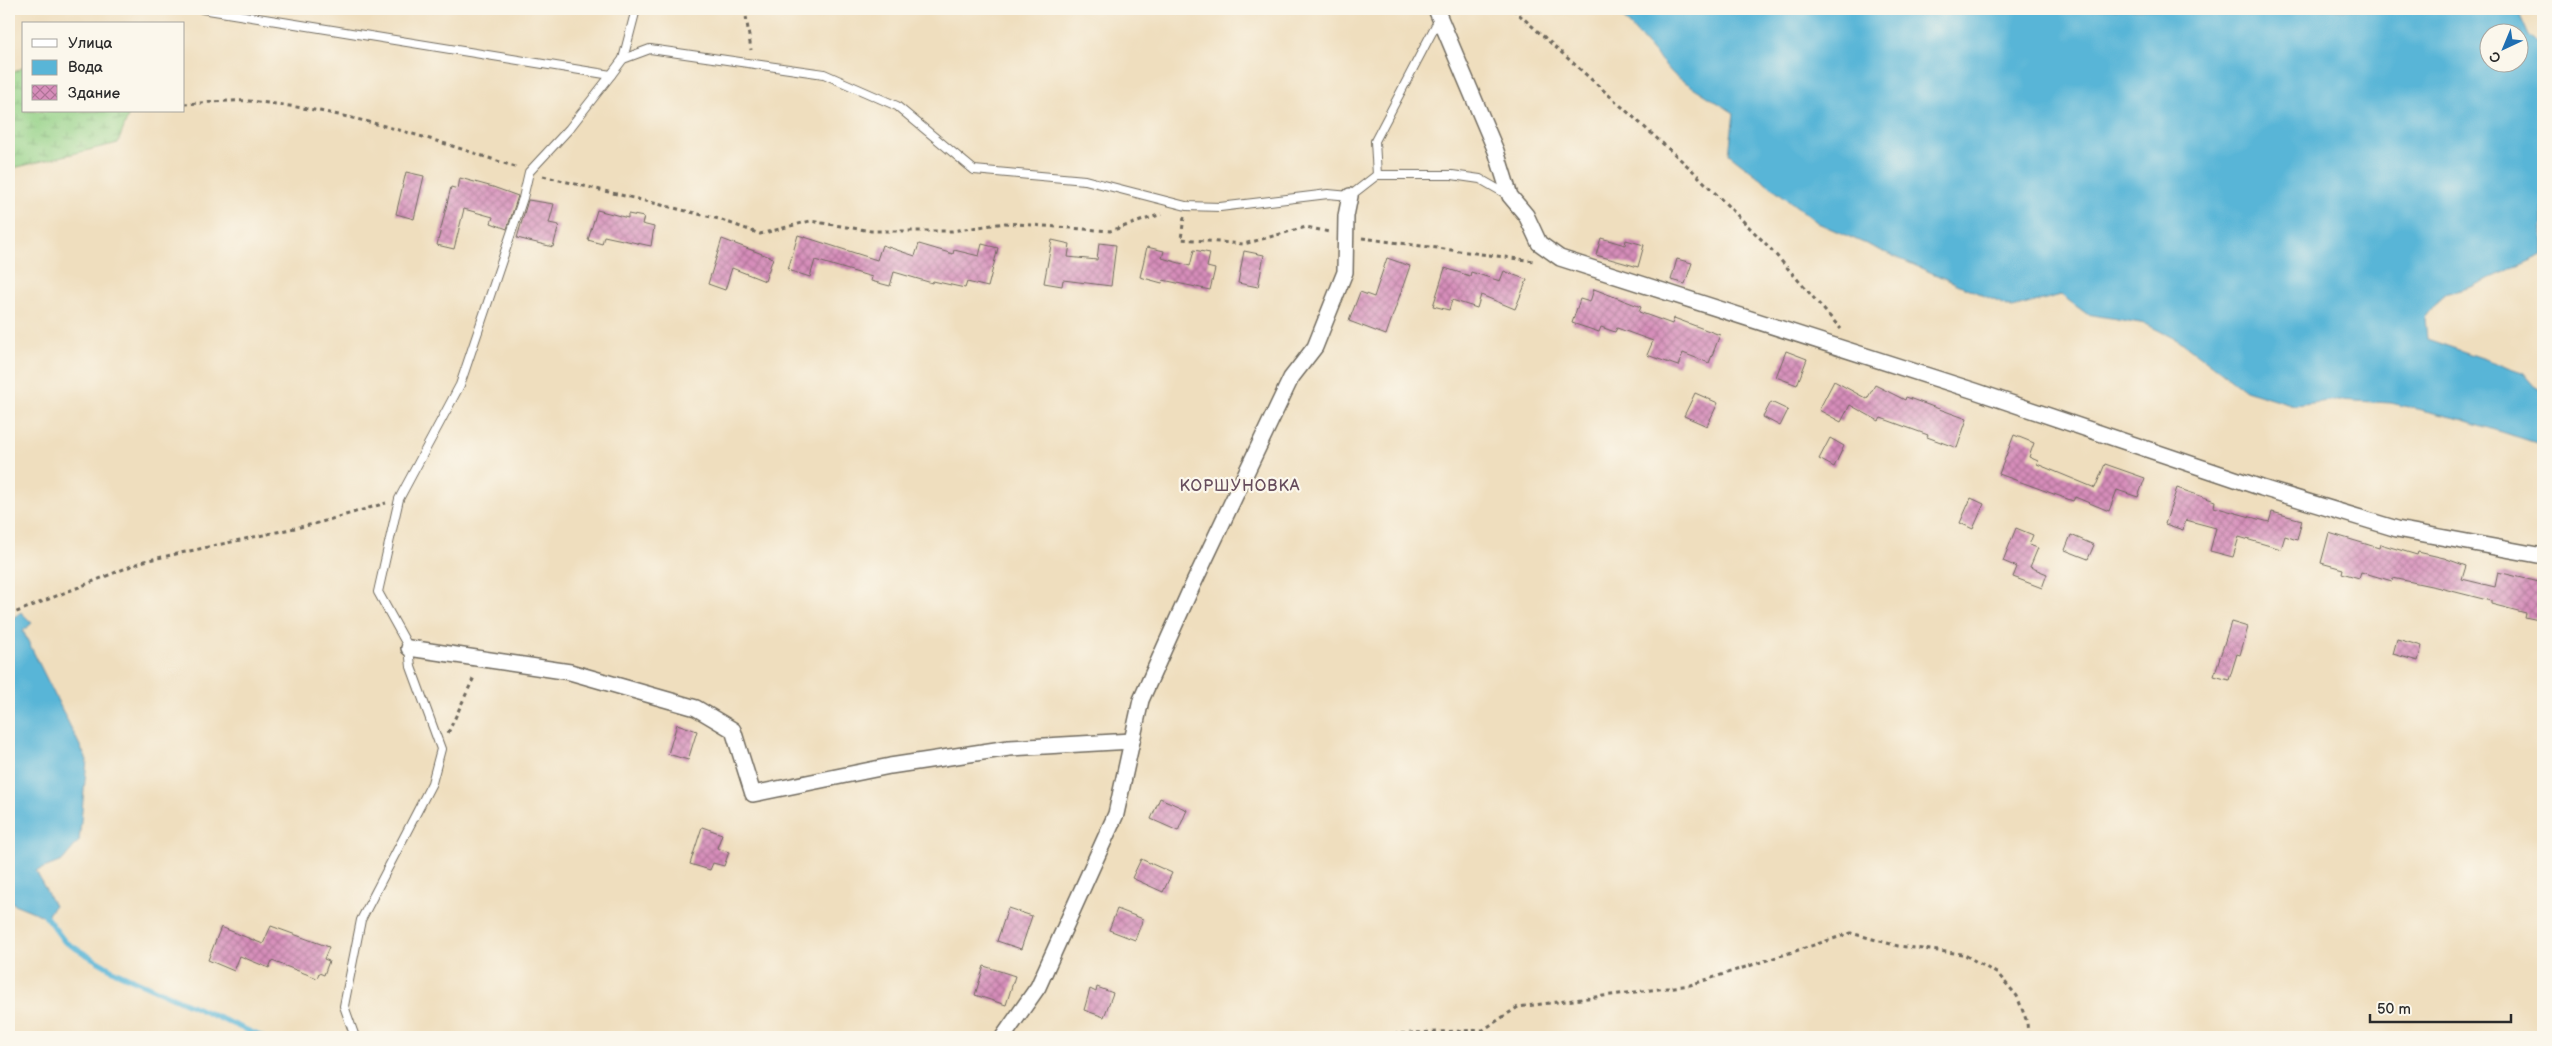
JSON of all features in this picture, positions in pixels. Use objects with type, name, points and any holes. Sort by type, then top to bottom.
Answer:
[{"type":"street","points":[[1438,14],[1496,150],[1510,196],[1526,215],[1539,243],[1560,258],[1975,391],[2262,488],[2397,529],[2543,556]]},
{"type":"street","points":[[1003,1037],[1038,987],[1116,814],[1141,700],[1189,592],[1292,378],[1315,347],[1344,272],[1346,216],[1350,196]]},
{"type":"street","points":[[410,648],[570,672],[696,708],[732,730],[753,794],[890,766],[1009,748],[1132,741]]},
{"type":"lane","points":[[202,9],[611,75]]},
{"type":"lane","points":[[355,1037],[344,1006],[361,920],[432,783],[441,749],[411,668],[410,648],[378,592],[399,499],[460,385],[523,198],[529,172],[569,130],[623,59],[636,9]]},
{"type":"lane","points":[[1378,175],[1374,141],[1438,14]]},
{"type":"lane","points":[[623,59],[650,49],[824,74],[896,106],[974,170],[1085,180],[1186,206],[1220,207],[1328,194],[1350,196],[1378,175],[1452,175],[1480,179],[1510,196]]},
{"type":"path","points":[[745,9],[753,64]]},
{"type":"path","points":[[1513,9],[1691,169],[1768,246],[1845,334]]},
{"type":"path","points":[[185,104],[247,101],[313,111],[426,136],[529,172],[719,219],[760,234],[810,221],[871,231],[952,231],[1005,223],[1110,232],[1186,206],[1181,239],[1244,244],[1306,227],[1346,236],[1529,261],[1560,258]]},
{"type":"path","points":[[9,615],[144,561],[318,523],[399,499]]},
{"type":"path","points":[[441,749],[468,686],[484,659]]},
{"type":"path","points":[[1321,1037],[1483,1030],[1518,1007],[1690,985],[1851,933],[1898,946],[1963,954],[1998,974],[2018,996],[2027,1022],[2028,1037]]},
{"type":"green space","points":[[22,68],[22,112],[130,112],[118,143],[9,169],[9,75]]},
{"type":"water","points":[[1615,9],[2517,9],[2523,22],[2480,22],[2480,72],[2530,72],[2530,37],[2543,48],[2543,255],[2471,287],[2444,294],[2425,318],[2427,339],[2523,372],[2535,386],[2543,391],[2543,445],[2464,420],[2391,403],[2338,400],[2294,405],[2245,390],[2183,343],[2146,324],[2087,314],[2061,295],[2012,308],[1818,223],[1729,154],[1734,113],[1674,75]]},
{"type":"water","points":[[21,612],[32,623],[23,631],[87,760],[79,841],[62,861],[36,871],[54,906],[46,917],[14,904],[9,898],[9,621]]},
{"type":"building","points":[[406,172],[424,176],[414,219],[396,214]]},
{"type":"building","points":[[460,178],[518,196],[507,229],[491,223],[493,217],[464,209],[454,249],[437,245],[451,187],[458,189]]},
{"type":"building","points":[[528,200],[554,204],[549,223],[559,225],[553,247],[517,238]]},
{"type":"building","points":[[597,210],[628,218],[628,214],[644,217],[642,224],[654,227],[651,246],[604,236],[602,244],[588,240]]},
{"type":"building","points":[[798,235],[877,260],[882,245],[915,256],[919,244],[953,254],[954,250],[979,256],[982,244],[998,248],[988,287],[967,282],[965,288],[933,281],[932,283],[894,272],[890,286],[871,281],[872,277],[815,260],[810,277],[788,270]]},
{"type":"building","points":[[1601,238],[1625,245],[1626,240],[1644,245],[1638,267],[1596,255]]},
{"type":"building","points":[[722,239],[773,258],[765,281],[732,268],[725,290],[708,284]]},
{"type":"building","points":[[1052,240],[1070,244],[1068,257],[1097,260],[1099,243],[1116,245],[1111,286],[1063,280],[1062,286],[1044,283]]},
{"type":"building","points":[[1147,247],[1164,251],[1162,258],[1190,266],[1194,250],[1210,253],[1207,267],[1215,269],[1210,290],[1163,280],[1162,283],[1140,277]]},
{"type":"building","points":[[1244,251],[1264,255],[1258,287],[1238,283]]},
{"type":"building","points":[[1387,258],[1410,266],[1386,335],[1349,321],[1360,292],[1374,297]]},
{"type":"building","points":[[1677,259],[1692,263],[1685,284],[1671,280]]},
{"type":"building","points":[[1445,268],[1470,276],[1471,272],[1500,281],[1504,271],[1527,280],[1515,309],[1481,295],[1477,308],[1452,300],[1449,310],[1433,306]]},
{"type":"building","points":[[1594,289],[1641,307],[1639,312],[1672,324],[1674,318],[1720,335],[1709,363],[1683,353],[1678,366],[1647,355],[1653,341],[1617,328],[1615,332],[1601,327],[1599,332],[1572,323],[1580,299],[1590,302]]},
{"type":"building","points":[[1786,351],[1807,359],[1797,385],[1776,377]]},
{"type":"building","points":[[1834,381],[1867,399],[1875,385],[1905,400],[1906,397],[1967,419],[1957,448],[1881,418],[1879,421],[1850,405],[1841,422],[1819,410]]},
{"type":"building","points":[[1695,393],[1718,403],[1707,426],[1684,416]]},
{"type":"building","points":[[1771,402],[1788,410],[1780,426],[1763,417]]},
{"type":"building","points":[[2014,435],[2034,443],[2029,457],[2038,461],[2037,464],[2095,488],[2105,464],[2145,478],[2138,497],[2117,490],[2109,511],[2075,497],[2073,501],[1999,474]]},
{"type":"building","points":[[1830,438],[1844,446],[1834,467],[1819,459]]},
{"type":"building","points":[[2177,488],[2215,501],[2214,507],[2269,522],[2272,512],[2302,520],[2297,540],[2285,536],[2281,549],[2239,537],[2233,557],[2210,551],[2216,528],[2186,520],[2183,530],[2165,524]]},
{"type":"building","points":[[1971,498],[1984,504],[1973,529],[1960,523]]},
{"type":"building","points":[[2016,528],[2033,535],[2029,545],[2038,548],[2030,567],[2047,574],[2042,588],[2013,577],[2017,567],[2003,561]]},
{"type":"building","points":[[2329,533],[2379,548],[2380,544],[2417,555],[2418,552],[2444,558],[2466,566],[2462,579],[2495,587],[2498,572],[2543,583],[2543,621],[2525,617],[2526,613],[2491,604],[2491,601],[2436,587],[2393,578],[2392,581],[2361,572],[2359,578],[2342,573],[2343,569],[2321,563]]},
{"type":"building","points":[[2071,535],[2094,545],[2088,559],[2065,550]]},
{"type":"building","points":[[2231,622],[2248,627],[2240,655],[2237,654],[2229,680],[2214,676]]},
{"type":"building","points":[[2397,639],[2422,646],[2418,661],[2393,654]]},
{"type":"building","points":[[677,724],[697,731],[688,760],[668,754]]},
{"type":"building","points":[[1160,798],[1187,810],[1178,831],[1151,819]]},
{"type":"building","points":[[702,827],[722,834],[717,848],[729,852],[724,866],[713,863],[710,870],[690,864]]},
{"type":"building","points":[[1141,859],[1172,873],[1163,892],[1132,878]]},
{"type":"building","points":[[1008,908],[1032,916],[1021,949],[997,941]]},
{"type":"building","points":[[1117,909],[1143,919],[1135,940],[1109,930]]},
{"type":"building","points":[[271,926],[329,947],[324,959],[329,961],[324,975],[319,973],[317,978],[272,961],[269,968],[240,956],[234,971],[208,960],[221,927],[263,944]]},
{"type":"building","points":[[984,966],[1015,976],[1006,1005],[975,995]]},
{"type":"building","points":[[1097,987],[1113,993],[1104,1017],[1084,1010],[1090,989],[1096,992]]},
{"type":"waterway","points":[[44,910],[46,917],[65,942],[116,972],[262,1037]]},
{"type":"district","name":"КОРШУНОВКА","points":[[1240,485]]}]
